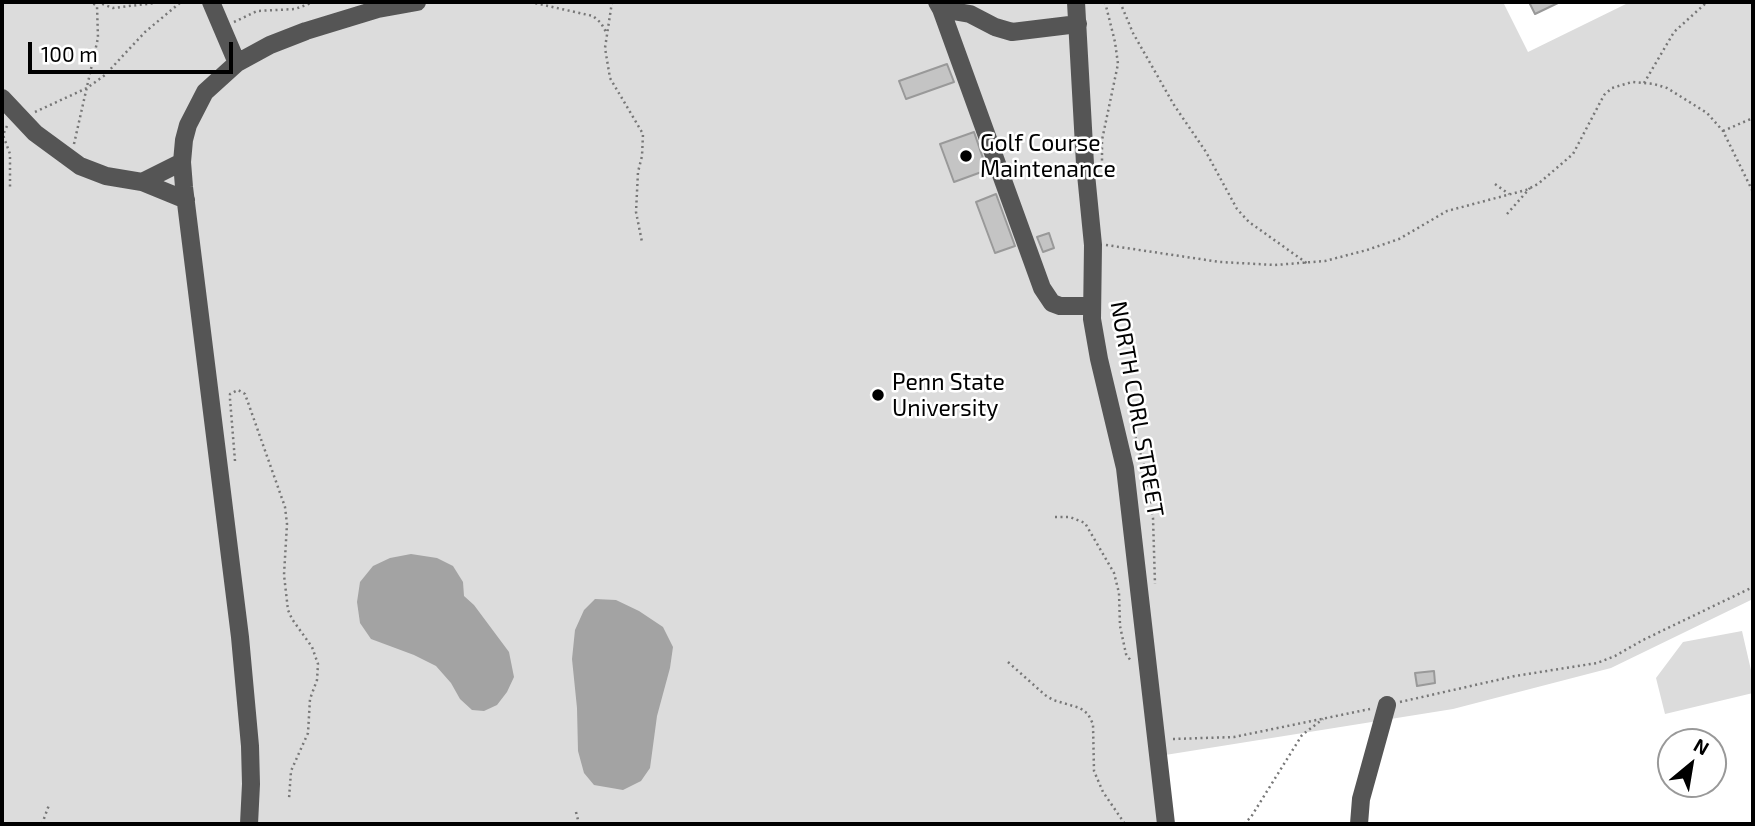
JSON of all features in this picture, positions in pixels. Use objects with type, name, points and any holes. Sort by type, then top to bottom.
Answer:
[{"type":"street","points":[[211,2],[237,63]]},
{"type":"street","points":[[249,824],[251,772],[240,637],[182,162],[188,125],[205,92],[237,63],[270,45],[378,9],[417,2]]},
{"type":"street","name":"NORTH CORL STREET","points":[[1076,2],[1085,164],[1102,242],[1092,306],[1099,359],[1125,468],[1166,824]]},
{"type":"street","points":[[939,5],[970,14],[995,27],[1012,32],[1077,24]]},
{"type":"street","points":[[939,5],[1042,288],[1052,303],[1060,306],[1092,306]]},
{"type":"street","points":[[2,97],[20,119],[44,141],[85,168],[119,179],[142,182],[186,200]]},
{"type":"street","points":[[142,182],[182,162]]},
{"type":"street","points":[[1359,824],[1362,799],[1387,705]]},
{"type":"path","points":[[85,168],[74,152],[73,145],[99,25],[97,6],[91,2]]},
{"type":"path","points":[[97,2],[113,8],[163,2]]},
{"type":"path","points":[[10,187],[10,154],[3,135],[4,129],[87,88],[105,75],[145,32],[180,2]]},
{"type":"path","points":[[222,29],[257,11],[295,9],[314,2]]},
{"type":"path","points":[[530,2],[593,16],[606,32]]},
{"type":"path","points":[[612,2],[605,48],[611,78],[643,134],[636,212],[642,242]]},
{"type":"path","points":[[1102,176],[1102,140],[1118,64],[1105,2]]},
{"type":"path","points":[[1120,2],[1133,33],[1174,105],[1206,152],[1237,209],[1249,222],[1308,264]]},
{"type":"path","points":[[1644,82],[1679,25],[1707,2]]},
{"type":"path","points":[[1102,242],[1220,262],[1275,265],[1308,264],[1387,244],[1447,211],[1531,187],[1550,175],[1573,154],[1604,95],[1621,84],[1644,82],[1681,95],[1707,113],[1723,131],[1753,192]]},
{"type":"path","points":[[1723,131],[1753,118]]},
{"type":"path","points":[[1495,184],[1509,194]]},
{"type":"path","points":[[1507,214],[1531,187]]},
{"type":"path","points":[[236,468],[230,394],[237,390],[245,394],[285,508],[287,524],[284,575],[288,610],[312,647],[318,664],[317,680],[310,699],[308,733],[291,771],[289,799]]},
{"type":"path","points":[[1132,428],[1149,491],[1154,530],[1156,593]]},
{"type":"path","points":[[1055,517],[1078,519],[1089,530],[1117,581],[1118,614],[1128,659],[1136,663],[1148,661]]},
{"type":"path","points":[[1157,741],[1234,737],[1515,676],[1597,663],[1753,587]]},
{"type":"path","points":[[1008,662],[1053,700],[1080,708],[1088,714],[1093,724],[1094,771],[1103,792],[1125,824]]},
{"type":"path","points":[[1244,824],[1302,736],[1325,717]]},
{"type":"path","points":[[41,824],[49,805]]},
{"type":"path","points":[[576,812],[579,824]]},
{"type":"shaded area","name":"Penn State University","points":[[2,2],[1503,2],[1528,52],[1630,2],[1753,2],[1753,599],[1611,668],[1453,709],[1159,756],[1166,824],[2,824]]},
{"type":"shaded area","points":[[411,554],[437,558],[453,566],[463,582],[464,596],[474,605],[509,652],[514,677],[497,705],[484,711],[472,710],[460,699],[451,683],[436,666],[371,639],[360,623],[357,602],[360,582],[373,566],[390,558]]},
{"type":"shaded area","points":[[595,599],[616,600],[639,611],[663,627],[673,647],[657,716],[650,768],[641,781],[623,790],[594,785],[584,773],[578,751],[572,659],[575,630],[584,610]]},
{"type":"shaded area","points":[[1742,631],[1753,679],[1753,693],[1665,714],[1656,678],[1683,642]]},
{"type":"building","points":[[1529,2],[1560,2],[1535,14]]},
{"type":"building","points":[[947,64],[954,82],[906,99],[899,81]]},
{"type":"building","name":"Golf Course Maintenance","points":[[974,132],[987,170],[954,182],[940,144]]},
{"type":"building","points":[[996,194],[1015,246],[995,253],[976,202]]},
{"type":"building","points":[[1049,233],[1054,248],[1043,252],[1037,237]]},
{"type":"building","points":[[1434,671],[1435,683],[1417,686],[1415,673]]},
{"type":"place","name":"Golf Course Maintenance","points":[[966,156]]},
{"type":"place","name":"Penn State University","points":[[878,395]]}]
